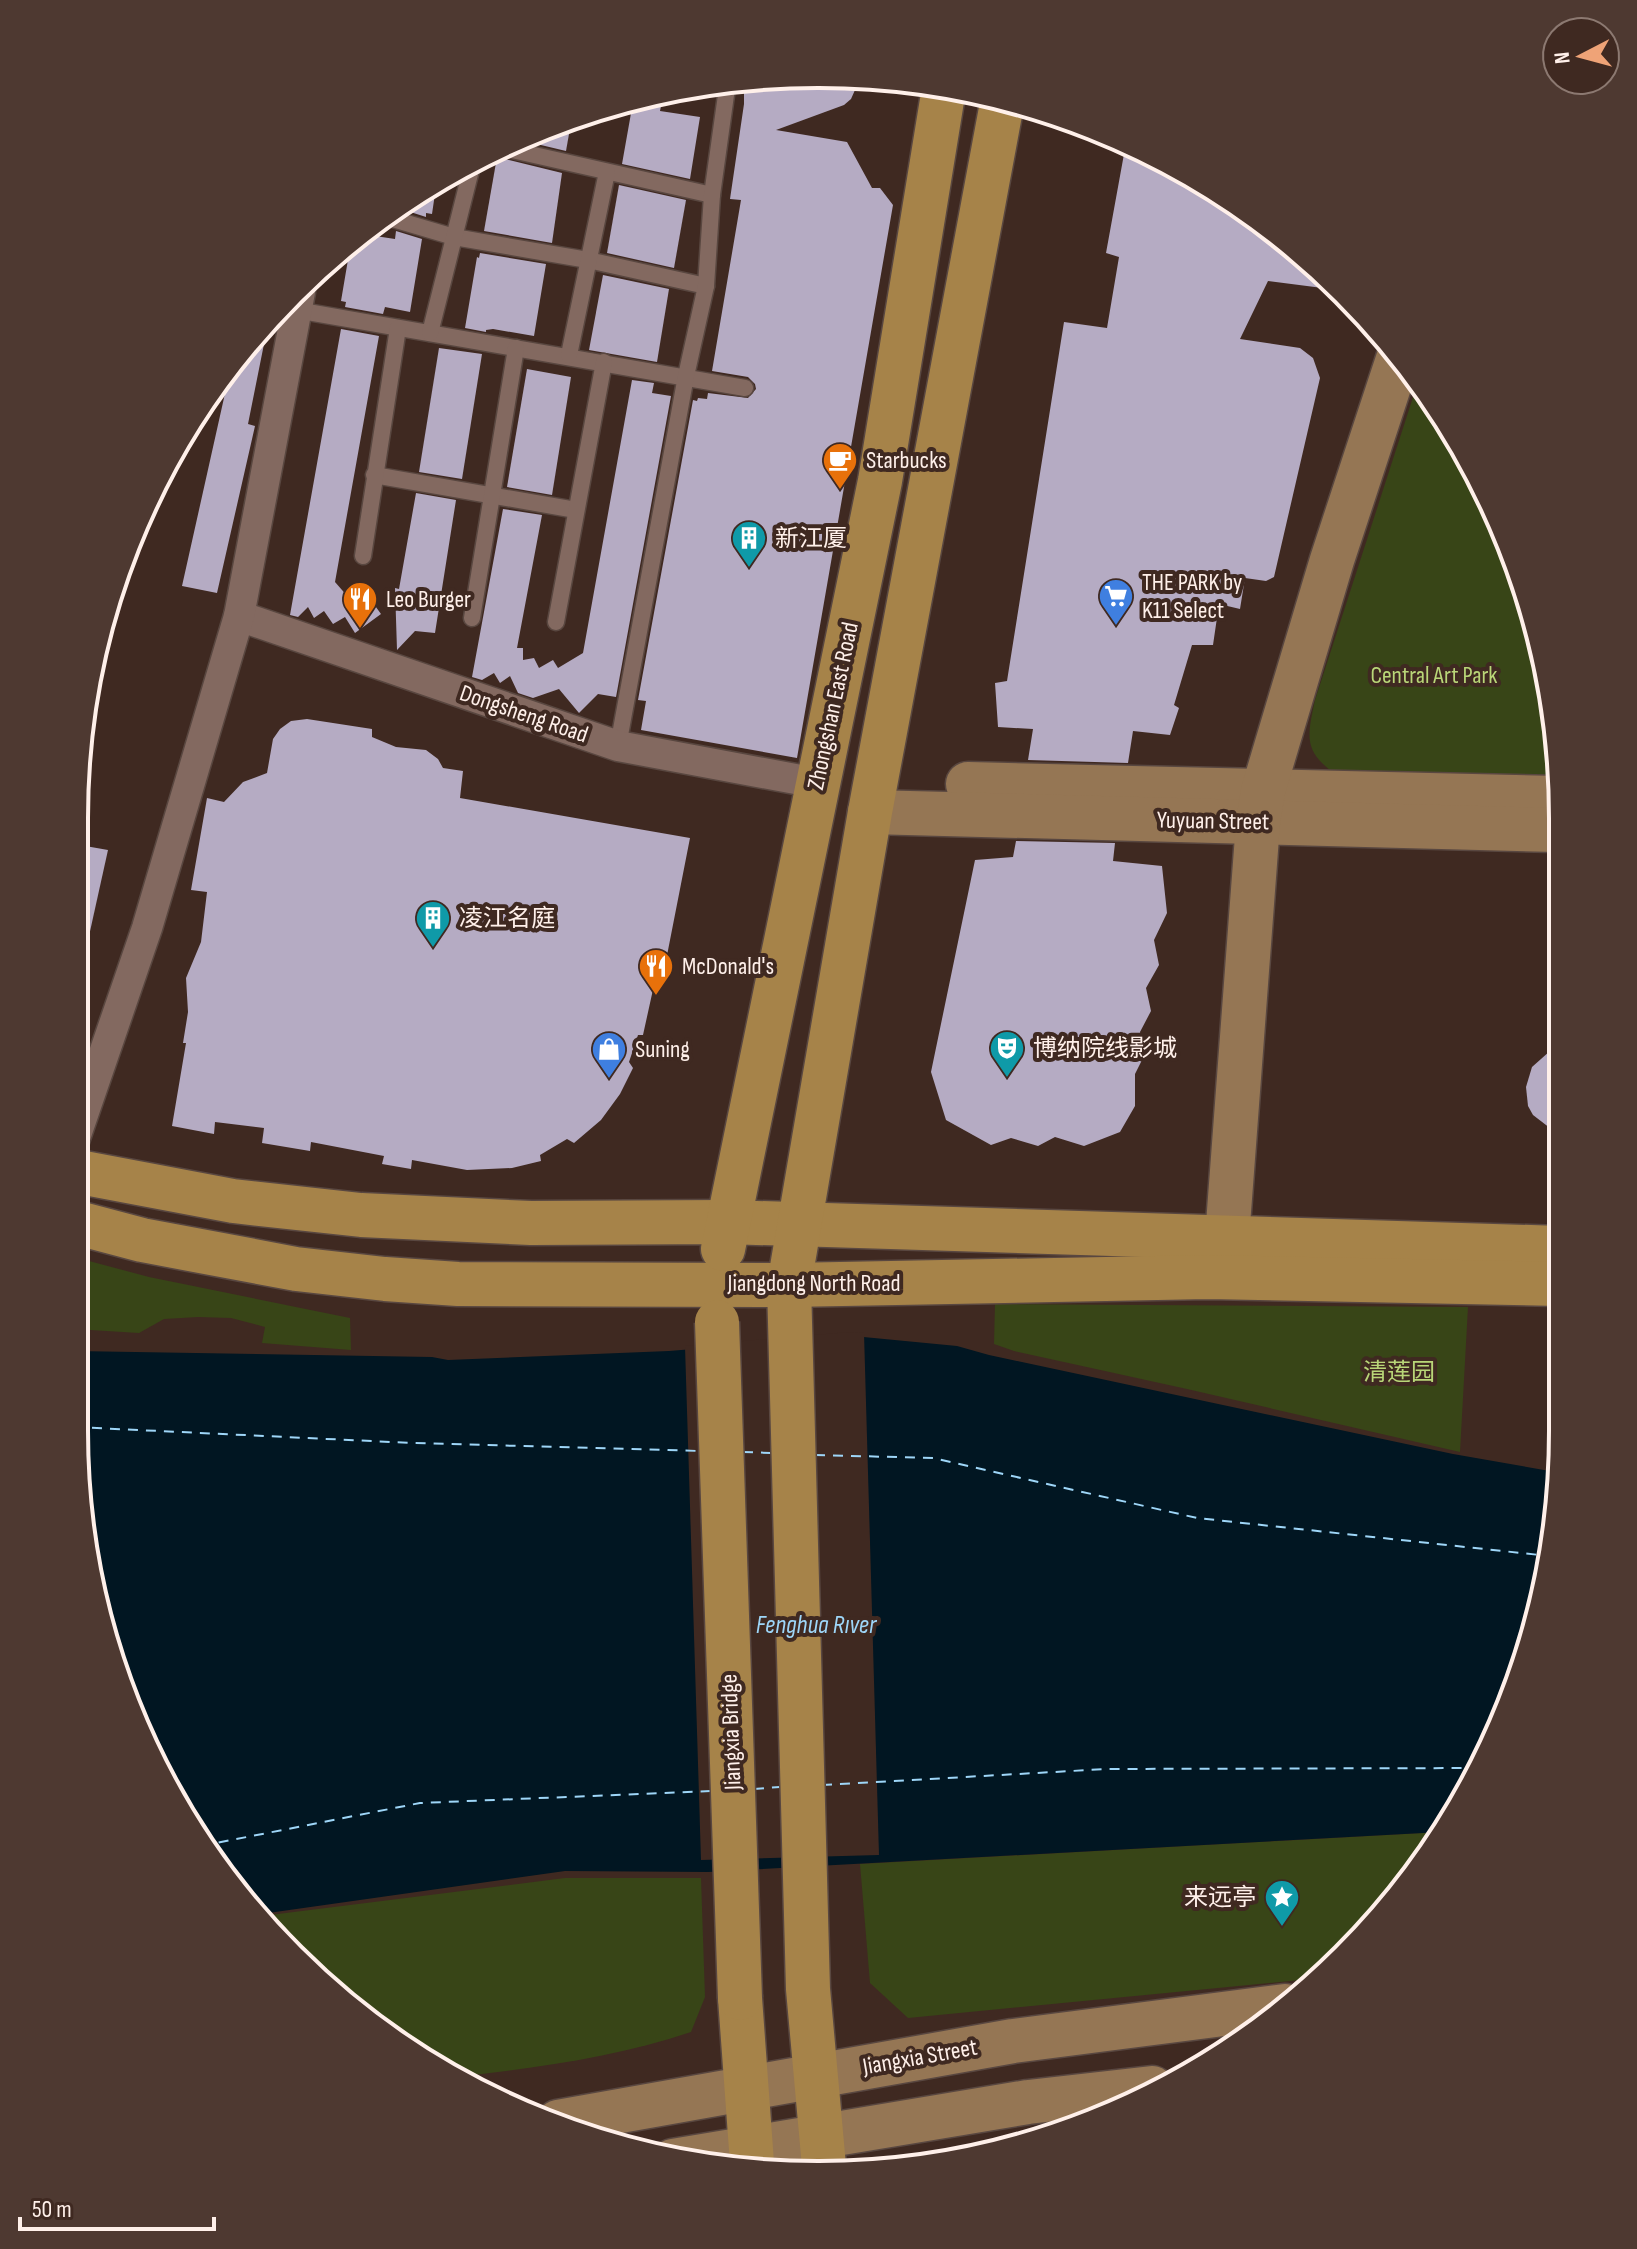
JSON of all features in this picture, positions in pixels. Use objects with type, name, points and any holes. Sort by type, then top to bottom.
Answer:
[{"type":"main road","name":"Zhongshan East Road","points":[[718,1303],[727,1222],[880,481],[942,99]]},
{"type":"main road","points":[[822,2150],[808,1989],[789,1302],[798,1226],[872,797],[1001,111]]},
{"type":"main road","points":[[88,1174],[233,1201],[361,1215],[531,1223],[727,1222],[1549,1248]]},
{"type":"main road","name":"Jiangdong North Road","points":[[88,1226],[142,1240],[296,1269],[385,1279],[718,1303],[789,1302],[1208,1277],[1549,1284]]},
{"type":"main road","name":"Jiangxia Bridge","points":[[718,1303],[740,1998],[747,2087]]},
{"type":"main road","points":[[747,2087],[751,2155]]},
{"type":"street","points":[[88,1100],[147,928],[239,616],[297,308]]},
{"type":"street","points":[[1227,1238],[1261,807],[1332,560],[1394,370]]},
{"type":"street","name":"Dongsheng Road","points":[[239,616],[618,746],[817,783]]},
{"type":"street","name":"Yuyuan Street","points":[[872,797],[1261,807],[1549,829]]},
{"type":"street","name":"Yuyuan Street","points":[[1261,807],[1548,798]]},
{"type":"street","name":"Jiangxia Street","points":[[576,2119],[1013,2041],[1265,2009]]},
{"type":"street","points":[[751,2155],[822,2150],[1028,2102],[1132,2090]]},
{"type":"lane","points":[[618,746],[686,376],[706,286],[712,195],[726,95]]},
{"type":"lane","points":[[520,152],[712,195]]},
{"type":"lane","points":[[569,355],[607,172]]},
{"type":"lane","points":[[430,333],[469,177]]},
{"type":"lane","points":[[399,221],[454,237],[588,260],[706,286]]},
{"type":"lane","points":[[302,302],[398,328],[569,355],[745,388]]},
{"type":"lane","points":[[363,556],[398,328]]},
{"type":"lane","points":[[472,618],[516,348]]},
{"type":"lane","points":[[556,622],[604,362]]},
{"type":"lane","points":[[374,475],[576,510]]},
{"type":"green space","name":"Central Art Park","points":[[1414,396],[1474,495],[1510,584],[1535,676],[1543,723],[1548,786],[1341,778],[1320,761],[1311,745],[1310,726],[1315,700]]},
{"type":"green space","points":[[88,1261],[149,1277],[350,1318],[351,1350],[262,1343],[265,1327],[231,1318],[164,1319],[139,1333],[88,1330]]},
{"type":"green space","name":"清莲园","points":[[995,1304],[1468,1307],[1460,1452],[1014,1351],[994,1344]]},
{"type":"green space","points":[[1428,1833],[1368,1912],[1300,1980],[908,2018],[870,1983],[860,1864]]},
{"type":"green space","points":[[565,1878],[701,1878],[705,1997],[691,2032],[605,2055],[474,2075],[413,2038],[374,2010],[337,1980],[272,1915]]},
{"type":"water","name":"Fenghua Rıver","points":[[853,1336],[957,1346],[1453,1454],[1547,1471],[1543,1526],[1524,1620],[1510,1665],[1474,1754],[1428,1833],[708,1872],[565,1871],[270,1913],[211,1836],[186,1796],[163,1754],[127,1665],[113,1620],[94,1526],[88,1430],[88,1351],[432,1357],[448,1360],[669,1351]]},
{"type":"pier","points":[[864,1333],[879,1855],[701,1860],[685,1346]]},
{"type":"building","name":"新江厦","points":[[818,88],[855,90],[844,105],[776,130],[847,142],[872,188],[880,188],[893,205],[797,758],[641,730],[646,701],[638,700],[693,400],[707,399],[708,393],[748,398],[756,389],[748,377],[712,371],[741,200],[730,199],[744,92]]},
{"type":"building","points":[[660,106],[660,111],[700,117],[690,179],[622,164],[631,112]]},
{"type":"building","points":[[569,133],[566,151],[538,144]]},
{"type":"building","name":"THE PARK by K11 Select","points":[[1124,155],[1224,211],[1263,239],[1320,288],[1268,281],[1240,339],[1300,348],[1313,358],[1320,378],[1274,577],[1266,581],[1245,578],[1240,609],[1219,604],[1213,645],[1192,645],[1174,705],[1179,708],[1170,735],[1133,731],[1128,763],[1028,760],[1033,729],[998,727],[995,683],[1007,681],[1064,322],[1107,328],[1119,257],[1106,253]]},
{"type":"building","points":[[505,159],[562,173],[552,243],[484,231],[496,163]]},
{"type":"building","points":[[619,185],[686,200],[674,268],[607,253]]},
{"type":"building","points":[[434,198],[432,214],[426,213],[426,217],[411,212]]},
{"type":"building","points":[[396,231],[422,239],[410,312],[385,307],[383,314],[345,307],[346,302],[341,301],[348,260],[378,236],[395,239]]},
{"type":"building","points":[[480,253],[546,264],[534,336],[465,328]]},
{"type":"building","points":[[603,275],[669,289],[657,362],[589,350]]},
{"type":"building","points":[[341,329],[379,336],[335,582],[356,606],[368,596],[381,614],[355,633],[345,617],[333,624],[324,611],[314,618],[308,607],[298,617],[290,615]]},
{"type":"building","points":[[264,343],[248,424],[255,426],[217,593],[182,586],[225,394]]},
{"type":"building","points":[[439,348],[482,354],[462,479],[419,472]]},
{"type":"building","points":[[527,369],[571,377],[552,495],[507,487]]},
{"type":"building","points":[[632,380],[654,383],[652,393],[671,396],[616,697],[598,694],[579,713],[559,689],[533,698],[518,693],[510,676],[500,683],[494,673],[482,680],[472,677],[503,509],[542,515],[517,648],[523,648],[523,660],[534,658],[539,668],[553,660],[558,668],[583,653]]},
{"type":"building","points":[[416,493],[456,500],[435,633],[415,631],[397,650],[395,588],[399,589]]},
{"type":"building","name":"凌江名庭","points":[[307,719],[372,729],[372,737],[396,747],[426,750],[438,759],[443,768],[463,771],[460,798],[690,838],[661,986],[654,985],[643,1035],[638,1035],[629,1062],[633,1068],[620,1094],[601,1120],[574,1143],[567,1139],[540,1155],[541,1161],[512,1168],[467,1170],[412,1160],[411,1169],[382,1164],[384,1156],[311,1142],[310,1151],[262,1143],[264,1128],[215,1122],[214,1134],[172,1126],[186,1043],[183,1043],[188,1012],[186,978],[201,942],[207,892],[191,890],[207,798],[224,802],[243,782],[267,773],[273,739],[280,729],[291,721]]},
{"type":"building","points":[[1016,841],[1115,843],[1113,861],[1162,866],[1167,913],[1154,940],[1159,965],[1146,988],[1151,1011],[1140,1032],[1144,1056],[1135,1074],[1135,1106],[1120,1132],[1084,1146],[1055,1137],[1038,1146],[1011,1138],[991,1145],[946,1120],[931,1072],[975,860],[1013,857]]},
{"type":"building","points":[[88,846],[108,850],[88,940]]},
{"type":"building","points":[[1549,1052],[1549,1127],[1533,1115],[1528,1106],[1526,1087],[1532,1067]]},
{"type":"ferry route","points":[[88,1428],[413,1443],[700,1451]]},
{"type":"ferry route","points":[[743,1452],[772,1453]]},
{"type":"ferry route","points":[[815,1455],[933,1458],[1197,1518],[1538,1555]]},
{"type":"ferry route","points":[[822,1785],[1107,1769],[1466,1768]]},
{"type":"ferry route","points":[[754,1789],[780,1787]]},
{"type":"ferry route","points":[[216,1843],[420,1803],[712,1791]]},
{"type":"place","name":"Starbucks","points":[[840,491]]},
{"type":"place","name":"新江厦","points":[[749,569]]},
{"type":"place","name":"THE PARK by K11 Select","points":[[1116,627]]},
{"type":"place","name":"Leo Burger","points":[[360,630]]},
{"type":"place","name":"凌江名庭","points":[[433,949]]},
{"type":"place","name":"McDonald's","points":[[656,997]]},
{"type":"place","name":"博纳院线影城","points":[[1007,1079]]},
{"type":"place","name":"Suning","points":[[609,1080]]},
{"type":"place","name":"来远亭","points":[[1282,1928]]}]
